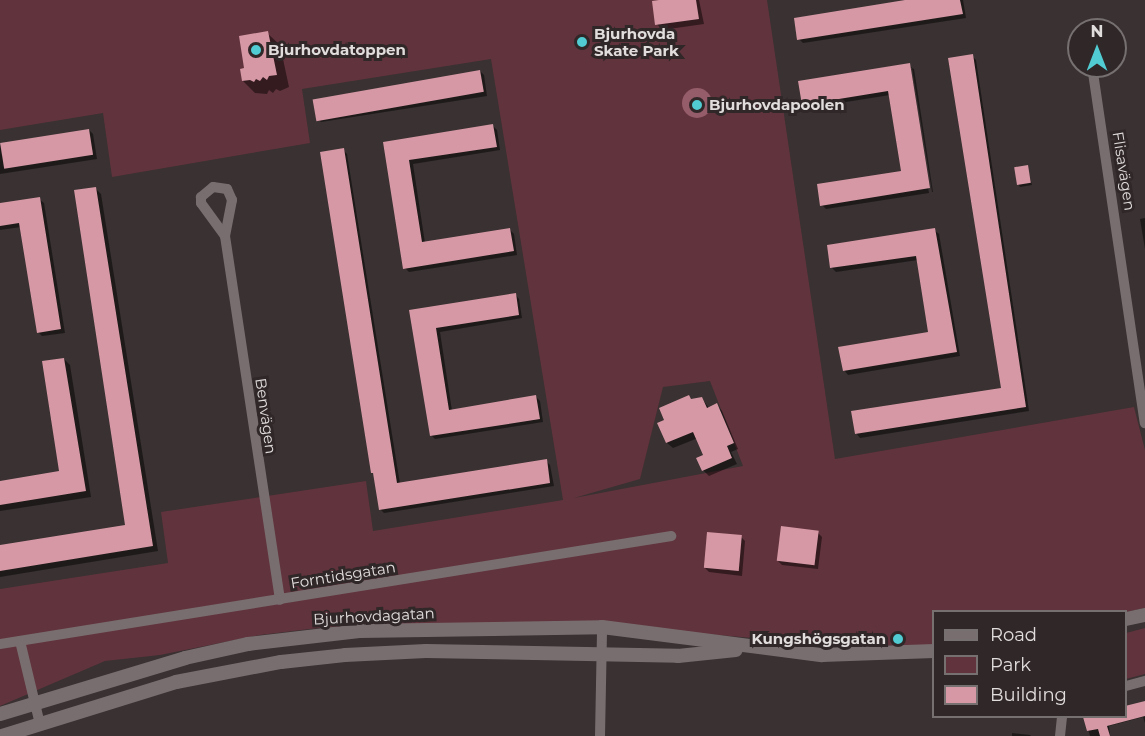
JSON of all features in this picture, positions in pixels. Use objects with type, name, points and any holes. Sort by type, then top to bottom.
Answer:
[{"type":"main road","points":[[1127,620],[1145,615]]},
{"type":"main road","name":"Bjurhovdagatan","points":[[0,714],[184,658],[248,644],[359,631],[602,627],[822,655],[932,651]]},
{"type":"main road","name":"Bjurhovdagatan","points":[[2,736],[176,682],[281,662],[397,652],[678,656],[759,647]]},
{"type":"street","name":"Flisavägen","points":[[1094,78],[1145,423]]},
{"type":"street","name":"Benvägen","points":[[225,236],[280,600]]},
{"type":"street","name":"Forntidsgatan","points":[[0,644],[671,536]]},
{"type":"street","points":[[600,736],[602,627]]},
{"type":"street","points":[[20,641],[40,724]]},
{"type":"street","points":[[1127,686],[1145,681]]},
{"type":"street","points":[[1060,736],[1062,718]]},
{"type":"green space","points":[[0,0],[767,0],[835,459],[1134,407],[1145,450],[1145,608],[1127,612],[932,610],[932,644],[915,647],[765,639],[602,625],[445,623],[318,628],[260,635],[160,655],[105,661],[0,706],[0,589],[168,563],[161,512],[366,481],[373,531],[563,500],[491,59],[302,89],[310,143],[112,177],[103,113],[0,130]],"holes":[[[710,381],[743,466],[574,498],[640,479],[663,387]]]},
{"type":"green space","points":[[1145,628],[1145,674],[1127,679],[1127,633]]},
{"type":"shaded area","name":"Bjurhovdapoolen","points":[[697,88],[708,92],[712,103],[708,114],[697,118],[686,114],[682,103],[686,92]]},
{"type":"building","points":[[696,0],[699,19],[655,25],[652,1]]},
{"type":"building","points":[[905,0],[960,0],[963,14],[797,40],[794,18]]},
{"type":"building","name":"Bjurhovdatoppen","points":[[268,31],[277,75],[269,76],[267,80],[263,77],[260,81],[256,79],[254,82],[242,81],[240,69],[244,68],[239,36]]},
{"type":"building","points":[[973,54],[1026,407],[855,434],[851,411],[1001,388],[948,58]]},
{"type":"building","points":[[910,63],[930,188],[820,206],[817,184],[901,171],[888,91],[802,105],[798,81]]},
{"type":"building","points":[[480,70],[484,92],[316,121],[313,100]]},
{"type":"building","points":[[493,124],[497,147],[409,160],[422,242],[510,228],[514,251],[403,269],[383,142]]},
{"type":"building","points":[[89,129],[93,155],[4,169],[0,143]]},
{"type":"building","points":[[344,148],[397,483],[547,459],[550,483],[379,510],[373,473],[371,473],[320,152]]},
{"type":"building","points":[[1028,165],[1031,183],[1017,185],[1014,167]]},
{"type":"building","points":[[96,187],[153,546],[0,571],[0,545],[125,525],[74,190]]},
{"type":"building","points":[[40,197],[61,329],[37,333],[19,223],[0,226],[0,203]]},
{"type":"building","points":[[935,228],[957,352],[843,371],[838,347],[928,332],[916,256],[830,268],[827,245]]},
{"type":"building","points":[[516,293],[519,315],[436,328],[449,410],[536,395],[540,419],[430,436],[409,310]]},
{"type":"building","points":[[64,358],[86,491],[0,505],[0,481],[59,471],[42,361]]},
{"type":"building","points":[[689,395],[691,399],[702,397],[707,408],[717,403],[734,443],[727,446],[732,458],[702,471],[696,458],[703,455],[693,432],[666,443],[657,423],[664,420],[659,408]]},
{"type":"building","points":[[781,526],[819,531],[814,565],[777,561]]},
{"type":"building","points":[[707,532],[742,535],[739,571],[704,568]]},
{"type":"building","points":[[1145,701],[1145,716],[1107,726],[1110,736],[1100,736],[1098,729],[1087,731],[1083,718],[1127,718],[1127,706]]},
{"type":"place","name":"Bjurhovda Skate Park","points":[[582,42]]},
{"type":"place","name":"Bjurhovdatoppen","points":[[256,50]]},
{"type":"place","name":"Bjurhovdapoolen","points":[[697,105]]},
{"type":"place","name":"Kungshögsgatan","points":[[898,639]]}]
